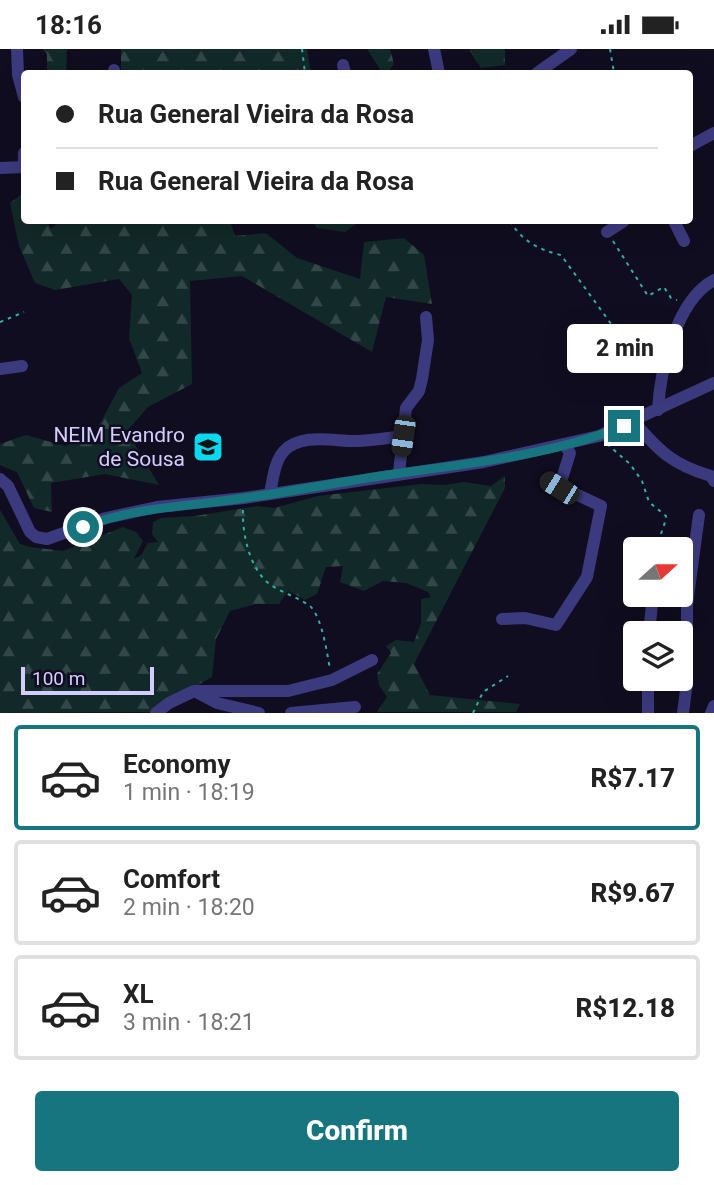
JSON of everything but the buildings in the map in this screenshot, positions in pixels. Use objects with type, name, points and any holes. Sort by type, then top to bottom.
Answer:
[{"type":"street","points":[[17,49],[21,86]]},
{"type":"street","points":[[434,49],[438,70]]},
{"type":"street","points":[[541,70],[571,49]]},
{"type":"street","points":[[693,144],[714,133]]},
{"type":"street","points":[[0,168],[21,167]]},
{"type":"street","points":[[607,232],[619,224]]},
{"type":"street","points":[[676,224],[684,241]]},
{"type":"street","points":[[658,410],[663,367],[687,304],[714,280]]},
{"type":"street","points":[[399,473],[406,408],[419,391],[422,379],[428,340],[426,317]]},
{"type":"street","points":[[0,369],[22,366]]},
{"type":"street","points":[[0,479],[8,486],[23,522],[36,537],[47,539],[131,512],[157,507],[244,498],[484,461],[599,436],[714,383]]},
{"type":"street","points":[[634,422],[655,447],[670,459],[690,470],[711,476],[714,481]]},
{"type":"street","points":[[270,493],[277,461],[293,444],[325,439],[357,441],[403,436]]},
{"type":"street","points":[[559,488],[570,453],[564,444]]},
{"type":"street","points":[[502,619],[524,618],[556,625],[587,577],[601,506],[559,488],[546,479]]},
{"type":"street","points":[[683,712],[687,682],[687,604],[699,515]]},
{"type":"street","points":[[156,712],[194,691],[288,691],[332,680],[373,660]]},
{"type":"street","points":[[194,691],[217,703],[259,712]]},
{"type":"street","points":[[648,691],[648,712]]},
{"type":"street","points":[[711,712],[714,706]]},
{"type":"street","points":[[291,712],[355,707]]},
{"type":"path","points":[[302,49],[305,70]]},
{"type":"path","points":[[610,49],[614,70]]},
{"type":"path","points":[[512,224],[518,234],[541,251],[561,255],[633,354],[663,367]]},
{"type":"path","points":[[607,232],[648,296],[664,287],[671,298],[687,304]]},
{"type":"path","points":[[0,322],[24,312]]},
{"type":"path","points":[[599,436],[630,464],[642,481],[649,502],[666,516],[666,526],[660,537]]},
{"type":"path","points":[[244,498],[243,517],[247,544],[255,568],[268,583],[311,607],[324,637],[332,680]]},
{"type":"path","points":[[473,712],[483,692],[508,675]]},
{"type":"green space","points":[[42,49],[67,49],[66,70],[47,70],[47,54]]},
{"type":"green space","points":[[121,49],[307,49],[310,70],[121,70]]},
{"type":"green space","points":[[367,49],[390,49],[394,64],[389,70],[380,70]]},
{"type":"green space","points":[[469,49],[505,49],[505,65],[481,68]]},
{"type":"green space","points":[[21,194],[21,224],[48,224],[51,229],[57,224],[231,224],[235,236],[266,233],[297,258],[360,279],[364,242],[404,238],[424,255],[432,304],[386,297],[372,352],[242,276],[190,281],[192,384],[148,407],[127,431],[159,485],[105,474],[51,483],[52,512],[34,508],[17,472],[0,465],[0,444],[26,435],[65,446],[95,433],[119,388],[142,373],[129,338],[132,295],[119,279],[55,290],[35,283],[19,246],[10,203]]},
{"type":"green space","points":[[314,224],[356,224],[345,232],[318,228]]},
{"type":"green space","points":[[505,476],[505,488],[414,664],[430,695],[520,704],[516,712],[377,712],[387,697],[379,685],[377,674],[391,653],[386,646],[396,640],[414,642],[421,623],[421,599],[431,597],[428,592],[406,583],[383,581],[364,591],[340,582],[343,566],[326,567],[317,594],[305,600],[288,591],[279,604],[256,604],[230,611],[216,639],[212,677],[151,712],[0,713],[0,510],[20,544],[30,547],[63,551],[123,527],[136,532],[143,541],[134,559],[141,555],[148,543],[158,542],[152,534],[153,522],[161,518],[195,516],[257,506],[274,508],[318,496],[421,484],[464,482],[491,486]]},
{"type":"place","name":"NEIM Evandro de Sousa","points":[[208,447]]},
{"type":"route","points":[[83,527],[106,518],[157,507],[244,498],[484,461],[599,436],[624,426]]}]
